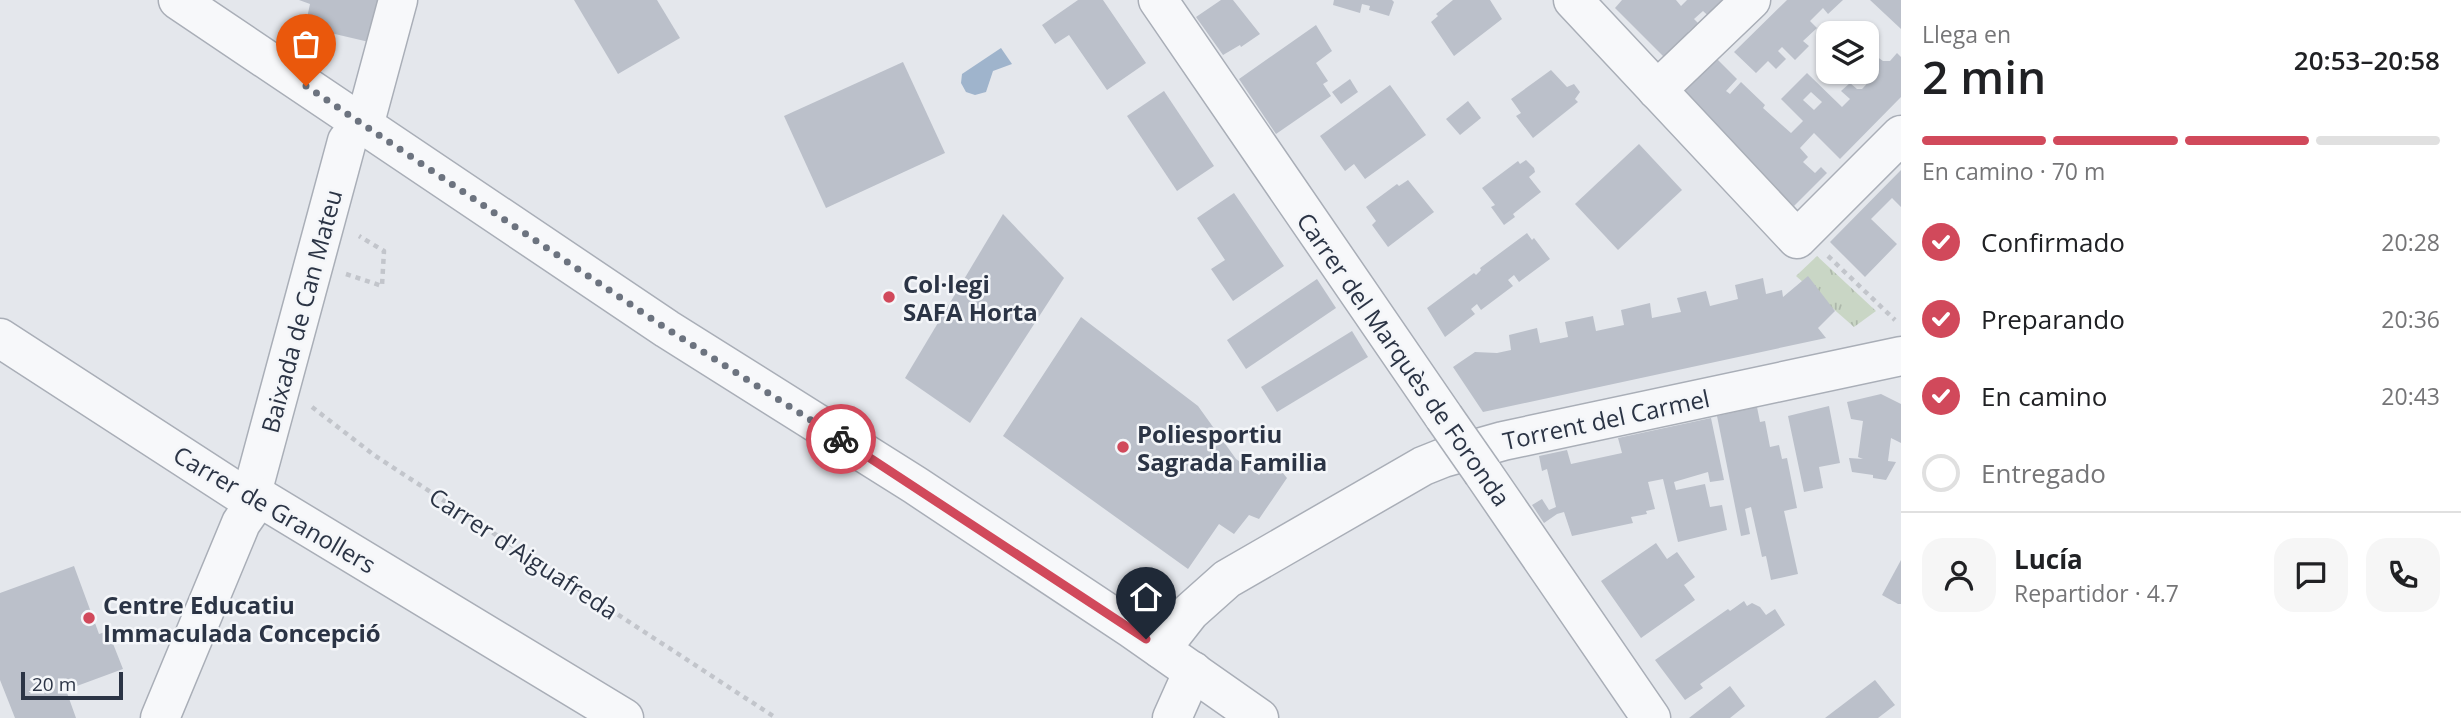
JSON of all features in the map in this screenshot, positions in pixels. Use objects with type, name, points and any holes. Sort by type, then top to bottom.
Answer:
[{"type":"street","points":[[178,0],[356,133],[915,485],[1194,671],[1259,718]]},
{"type":"street","name":"Baixada de Can Mateu","points":[[160,718],[257,489],[271,422],[398,0]]},
{"type":"street","name":"Carrer del Marquès de Foronda","points":[[1158,0],[1651,718]]},
{"type":"street","points":[[1573,0],[1797,239],[1901,135]]},
{"type":"street","points":[[1657,90],[1751,0]]},
{"type":"street","name":"Carrer de Granollers","points":[[0,338],[239,493],[257,489],[624,718]]},
{"type":"street","name":"Torrent del Carmel","points":[[1161,649],[1190,611],[1227,579],[1411,473],[1443,458],[1503,441],[1901,356]]},
{"type":"street","points":[[1172,718],[1194,671]]},
{"type":"path","name":"Baixada de Can Mateu","points":[[345,274],[382,286],[384,251],[351,232]]},
{"type":"path","points":[[1797,239],[1817,245],[1901,326]]},
{"type":"path","name":"Carrer d'Aiguafreda","points":[[271,422],[310,406],[374,455],[776,718]]},
{"type":"green space","points":[[1817,256],[1876,311],[1854,327],[1796,276]]},
{"type":"water","points":[[1001,48],[1012,64],[993,71],[986,92],[975,95],[966,92],[961,83],[962,74]]},
{"type":"building","points":[[299,0],[379,0],[369,42],[305,27],[310,4]]},
{"type":"building","points":[[574,0],[657,0],[680,38],[618,74]]},
{"type":"building","points":[[1078,0],[1103,0],[1146,63],[1107,90],[1069,35],[1055,44],[1042,25]]},
{"type":"building","points":[[1221,0],[1233,0],[1260,34],[1223,55],[1196,17]]},
{"type":"building","points":[[1334,0],[1394,2],[1389,16],[1369,10],[1370,6],[1362,4],[1360,13],[1333,5]]},
{"type":"building","points":[[1453,0],[1490,0],[1502,19],[1454,56],[1431,22],[1438,16],[1436,14]]},
{"type":"building","points":[[1622,0],[1676,0],[1681,6],[1687,0],[1738,0],[1715,22],[1703,11],[1694,19],[1698,23],[1688,32],[1693,37],[1654,66],[1664,57],[1615,8]]},
{"type":"building","points":[[1787,0],[1843,0],[1828,14],[1823,8],[1810,21],[1816,29],[1803,41],[1809,46],[1795,60],[1782,47],[1778,51],[1786,59],[1776,69],[1768,61],[1756,73],[1734,52]]},
{"type":"building","points":[[1870,0],[1901,0],[1901,29]]},
{"type":"building","points":[[1316,25],[1332,51],[1316,63],[1328,81],[1323,84],[1331,96],[1276,134],[1239,79]]},
{"type":"building","points":[[1711,53],[1737,79],[1726,91],[1730,94],[1741,82],[1765,105],[1763,108],[1791,133],[1803,121],[1781,99],[1807,73],[1842,107],[1850,99],[1841,91],[1849,84],[1862,89],[1867,84],[1879,84],[1879,58],[1890,61],[1897,53],[1901,57],[1901,97],[1840,159],[1814,133],[1800,148],[1808,157],[1803,162],[1815,173],[1821,167],[1827,173],[1794,206],[1675,88]],"holes":[[[1811,92],[1822,102],[1814,110],[1803,100]]]},
{"type":"building","points":[[903,62],[945,153],[826,208],[784,116]]},
{"type":"building","points":[[1551,70],[1567,87],[1574,84],[1580,92],[1575,99],[1578,102],[1533,138],[1516,116],[1521,113],[1511,99]]},
{"type":"building","points":[[1350,79],[1358,92],[1341,104],[1332,92]]},
{"type":"building","points":[[1390,85],[1426,135],[1365,179],[1354,164],[1345,171],[1320,136]]},
{"type":"building","points":[[1164,91],[1214,166],[1177,191],[1127,116]]},
{"type":"building","points":[[1468,101],[1481,118],[1460,135],[1446,119]]},
{"type":"building","points":[[1639,144],[1682,190],[1618,250],[1575,204]]},
{"type":"building","points":[[1526,160],[1535,172],[1529,177],[1541,192],[1513,214],[1515,217],[1504,225],[1491,207],[1495,205],[1482,188],[1518,161],[1520,164]]},
{"type":"building","points":[[1901,170],[1901,207],[1892,198],[1871,219],[1897,244],[1865,277],[1830,242]]},
{"type":"building","points":[[1408,180],[1434,212],[1388,247],[1372,225],[1376,221],[1366,207],[1397,184],[1399,186]]},
{"type":"building","points":[[1234,193],[1284,266],[1233,301],[1211,269],[1225,260],[1197,218]]},
{"type":"building","points":[[1003,214],[1064,278],[970,423],[905,378]]},
{"type":"building","points":[[1527,233],[1550,259],[1519,282],[1514,275],[1508,280],[1513,286],[1481,310],[1477,304],[1471,309],[1475,314],[1445,337],[1427,308],[1474,273],[1476,275],[1480,268]]},
{"type":"building","points":[[1808,276],[1835,311],[1818,328],[1826,338],[1483,412],[1453,367],[1475,352],[1497,353],[1511,350],[1509,335],[1537,328],[1540,343],[1568,337],[1565,322],[1593,316],[1596,331],[1624,325],[1621,310],[1650,303],[1652,318],[1681,312],[1677,298],[1706,291],[1710,306],[1738,299],[1735,285],[1763,278],[1766,294],[1782,290],[1783,297]]},
{"type":"building","points":[[1317,279],[1336,308],[1246,369],[1227,340]]},
{"type":"building","name":"Poliesportiu Sagrada Familia","points":[[1081,317],[1198,406],[1236,459],[1259,475],[1273,461],[1287,478],[1259,519],[1249,515],[1234,534],[1219,524],[1188,569],[1003,436]]},
{"type":"building","points":[[1352,331],[1368,357],[1277,412],[1261,387]]},
{"type":"building","points":[[1881,394],[1901,404],[1901,443],[1891,438],[1888,461],[1896,462],[1886,480],[1852,472],[1849,458],[1863,459],[1858,457],[1863,421],[1851,419],[1847,402]]},
{"type":"building","points":[[1829,406],[1840,463],[1819,467],[1823,488],[1804,492],[1788,416]]},
{"type":"building","points":[[1757,407],[1760,422],[1765,421],[1770,447],[1779,445],[1782,459],[1787,458],[1797,508],[1784,511],[1798,574],[1771,580],[1766,556],[1762,557],[1751,507],[1745,509],[1750,534],[1741,536],[1717,416]]},
{"type":"building","points":[[1711,418],[1724,480],[1710,482],[1708,472],[1674,482],[1676,490],[1705,484],[1710,507],[1722,505],[1727,530],[1678,542],[1663,479],[1648,482],[1655,509],[1646,511],[1647,514],[1631,517],[1633,523],[1572,536],[1564,512],[1544,523],[1532,505],[1542,499],[1549,510],[1556,507],[1547,469],[1542,471],[1539,456],[1567,450],[1571,464],[1622,453],[1618,438]]},
{"type":"building","points":[[1656,543],[1667,559],[1677,552],[1695,577],[1684,585],[1695,600],[1641,638],[1601,581]]},
{"type":"building","points":[[1901,560],[1901,604],[1898,604],[1882,595]]},
{"type":"building","points":[[74,566],[99,634],[108,631],[123,669],[66,690],[76,718],[15,718],[0,680],[0,593]]},
{"type":"building","points":[[1744,601],[1747,606],[1752,603],[1760,607],[1766,615],[1775,609],[1785,625],[1700,684],[1703,688],[1685,700],[1655,660],[1728,609],[1730,611]]},
{"type":"building","points":[[1875,680],[1895,705],[1878,718],[1825,718]]},
{"type":"building","points":[[1730,686],[1745,706],[1730,718],[1689,718]]},
{"type":"way so far","points":[[306,86],[667,329],[841,439]]},
{"type":"place","name":"Col·legi SAFA Horta","points":[[889,297]]},
{"type":"place","name":"Poliesportiu Sagrada Familia","points":[[1123,447]]},
{"type":"place","name":"Centre Educatiu Immaculada Concepció","points":[[89,618]]},
{"type":"route","points":[[841,439],[915,485],[1146,639]]}]
